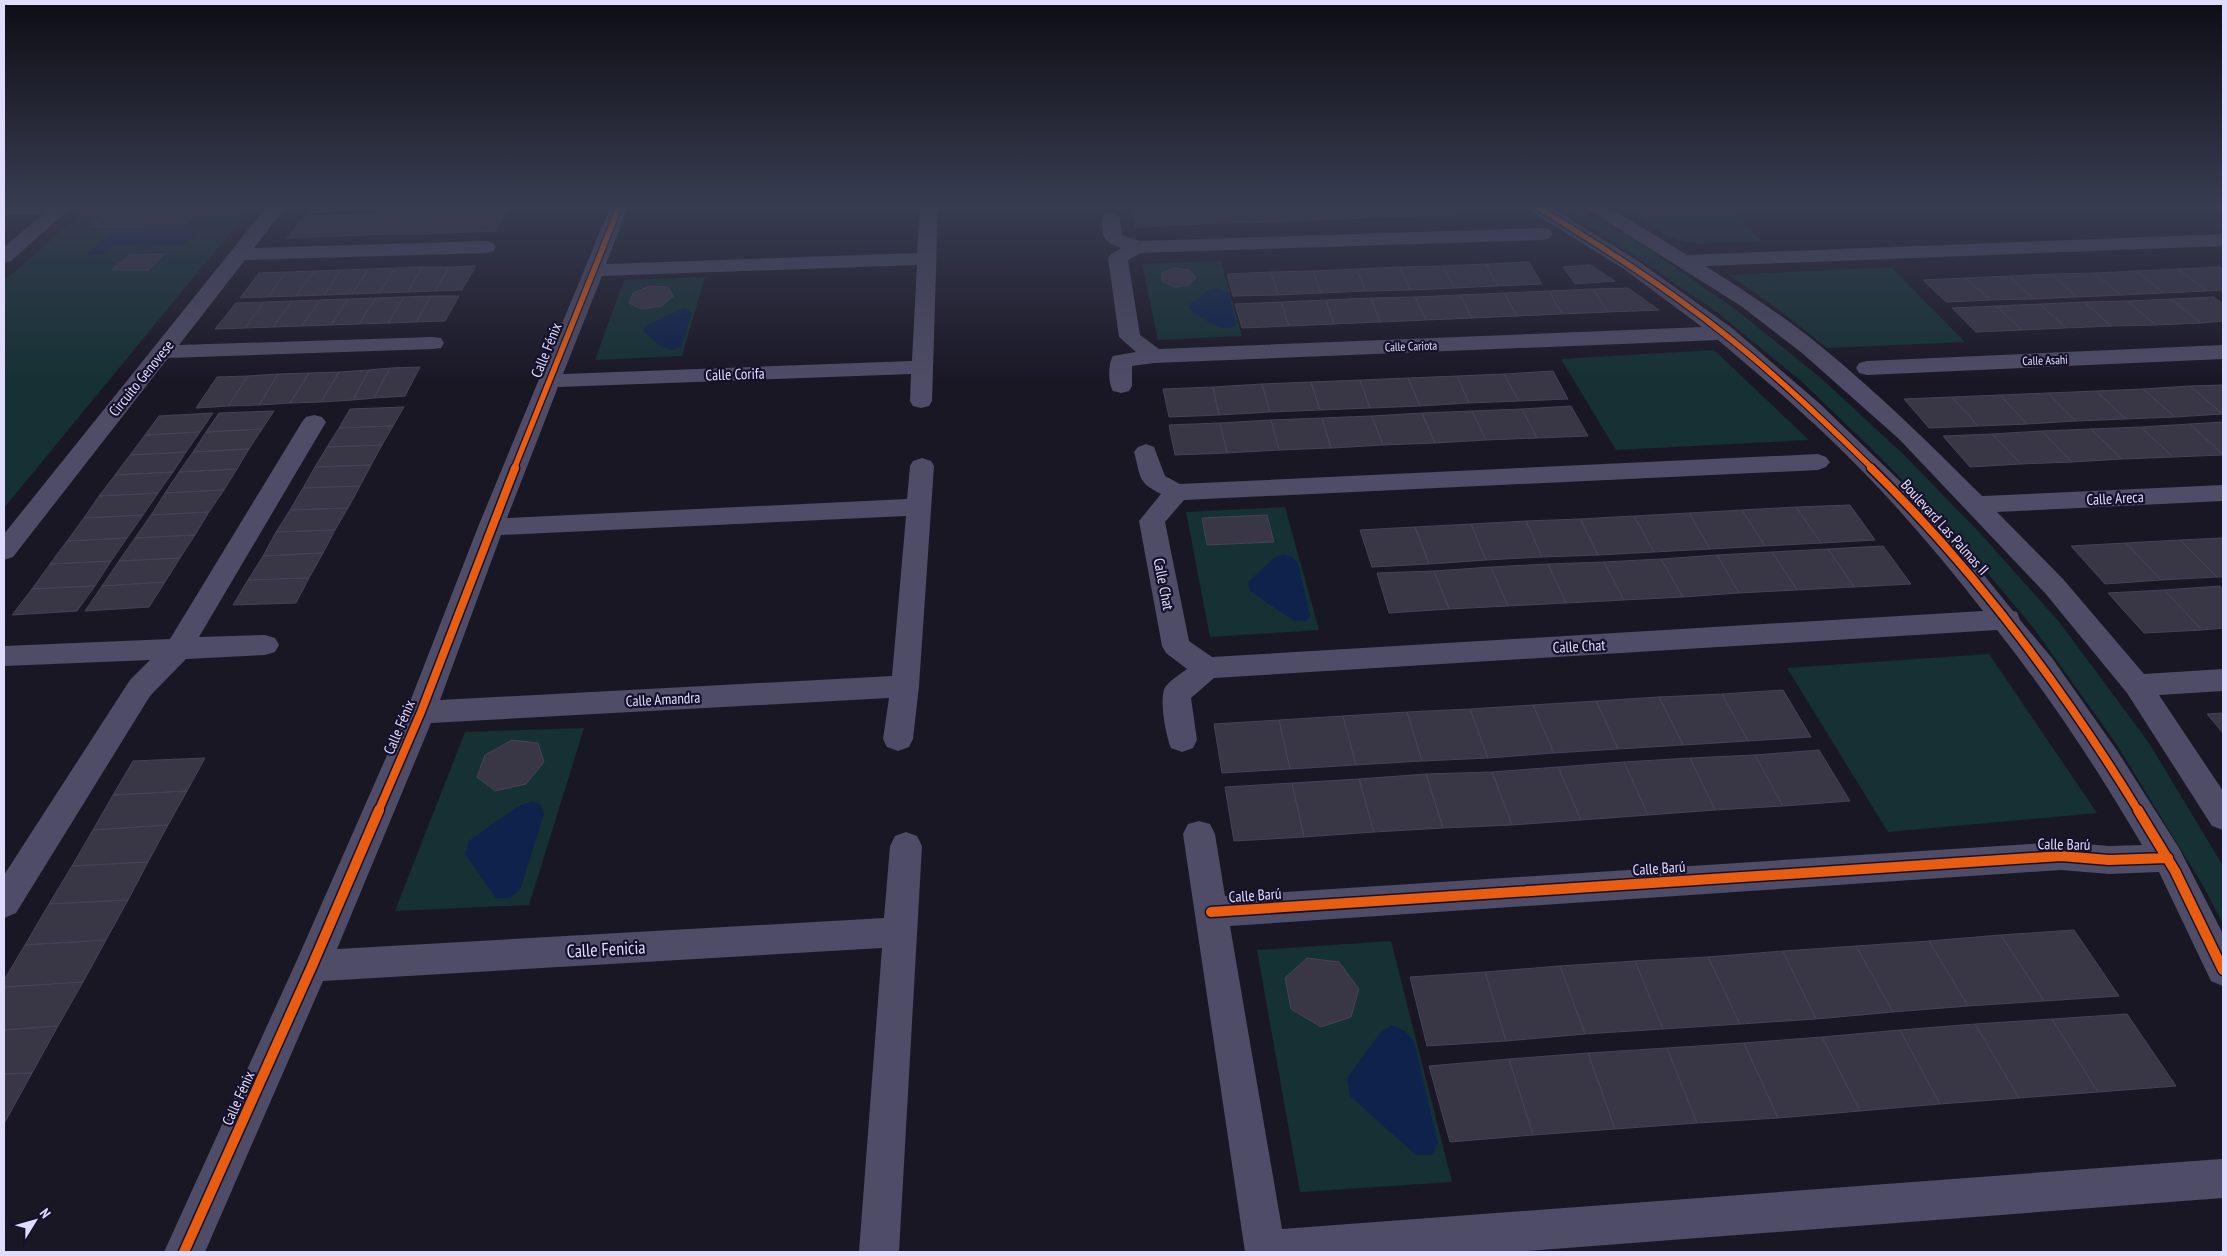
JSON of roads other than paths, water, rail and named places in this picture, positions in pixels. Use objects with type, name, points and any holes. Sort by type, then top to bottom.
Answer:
[{"type":"street","name":"Circuito Genovese","points":[[4,551],[232,264]]},
{"type":"street","name":"Calle Fénix","points":[[184,1252],[312,966],[421,712],[491,527],[596,264]]},
{"type":"street","points":[[593,270],[786,264]]},
{"type":"street","points":[[921,401],[926,264]]},
{"type":"street","points":[[1119,264],[1130,338],[1154,356]]},
{"type":"street","name":"Boulevard Las Palmas II","points":[[1627,264],[1663,287],[1724,333],[1862,458],[1937,536],[2007,619],[2086,728],[2168,858],[2223,970]]},
{"type":"street","points":[[1690,264],[1748,302],[1810,348],[1907,434],[1976,505],[2054,586],[2137,686],[2223,817]]},
{"type":"street","name":"Calle Cariota","points":[[1121,386],[1121,361],[1154,356],[1724,333]]},
{"type":"street","points":[[162,352],[433,343]]},
{"type":"street","name":"Calle Asahi","points":[[1867,368],[2223,352]]},
{"type":"street","name":"Calle Corifa","points":[[549,381],[921,366]]},
{"type":"street","points":[[4,903],[140,688],[179,648],[314,422]]},
{"type":"street","points":[[1146,452],[1154,481],[1177,492],[1818,462]]},
{"type":"street","points":[[898,739],[905,686],[922,466]]},
{"type":"street","name":"Calle Chat","points":[[1177,492],[1152,521],[1176,646],[1207,668],[2007,619]]},
{"type":"street","name":"Calle Areca","points":[[1976,505],[2223,493]]},
{"type":"street","points":[[491,527],[918,507]]},
{"type":"street","points":[[4,656],[265,645]]},
{"type":"street","points":[[1182,740],[1176,694],[1207,668]]},
{"type":"street","points":[[2137,686],[2223,680]]},
{"type":"street","name":"Calle Amandra","points":[[421,712],[905,686]]},
{"type":"street","name":"Calle Barú","points":[[1199,834],[1265,1252],[2221,1179]]},
{"type":"street","points":[[879,1252],[906,846]]},
{"type":"street","name":"Calle Barú","points":[[1211,912],[2061,856],[2109,860],[2168,858]]},
{"type":"street","name":"Calle Fenicia","points":[[312,966],[900,932]]},
{"type":"water","points":[[1217,288],[1229,293],[1236,325],[1231,328],[1212,324],[1190,310],[1188,305],[1209,290]]},
{"type":"water","points":[[684,308],[692,314],[681,347],[670,350],[666,349],[643,331],[645,326]]},
{"type":"water","points":[[1283,554],[1292,557],[1298,563],[1310,615],[1306,621],[1294,621],[1250,591],[1248,582],[1274,558]]},
{"type":"water","points":[[533,801],[541,805],[544,814],[520,890],[510,898],[496,898],[465,854],[469,841],[517,807]]},
{"type":"water","points":[[1392,1025],[1405,1031],[1414,1042],[1438,1143],[1432,1155],[1416,1155],[1350,1096],[1347,1078],[1380,1033]]}]
